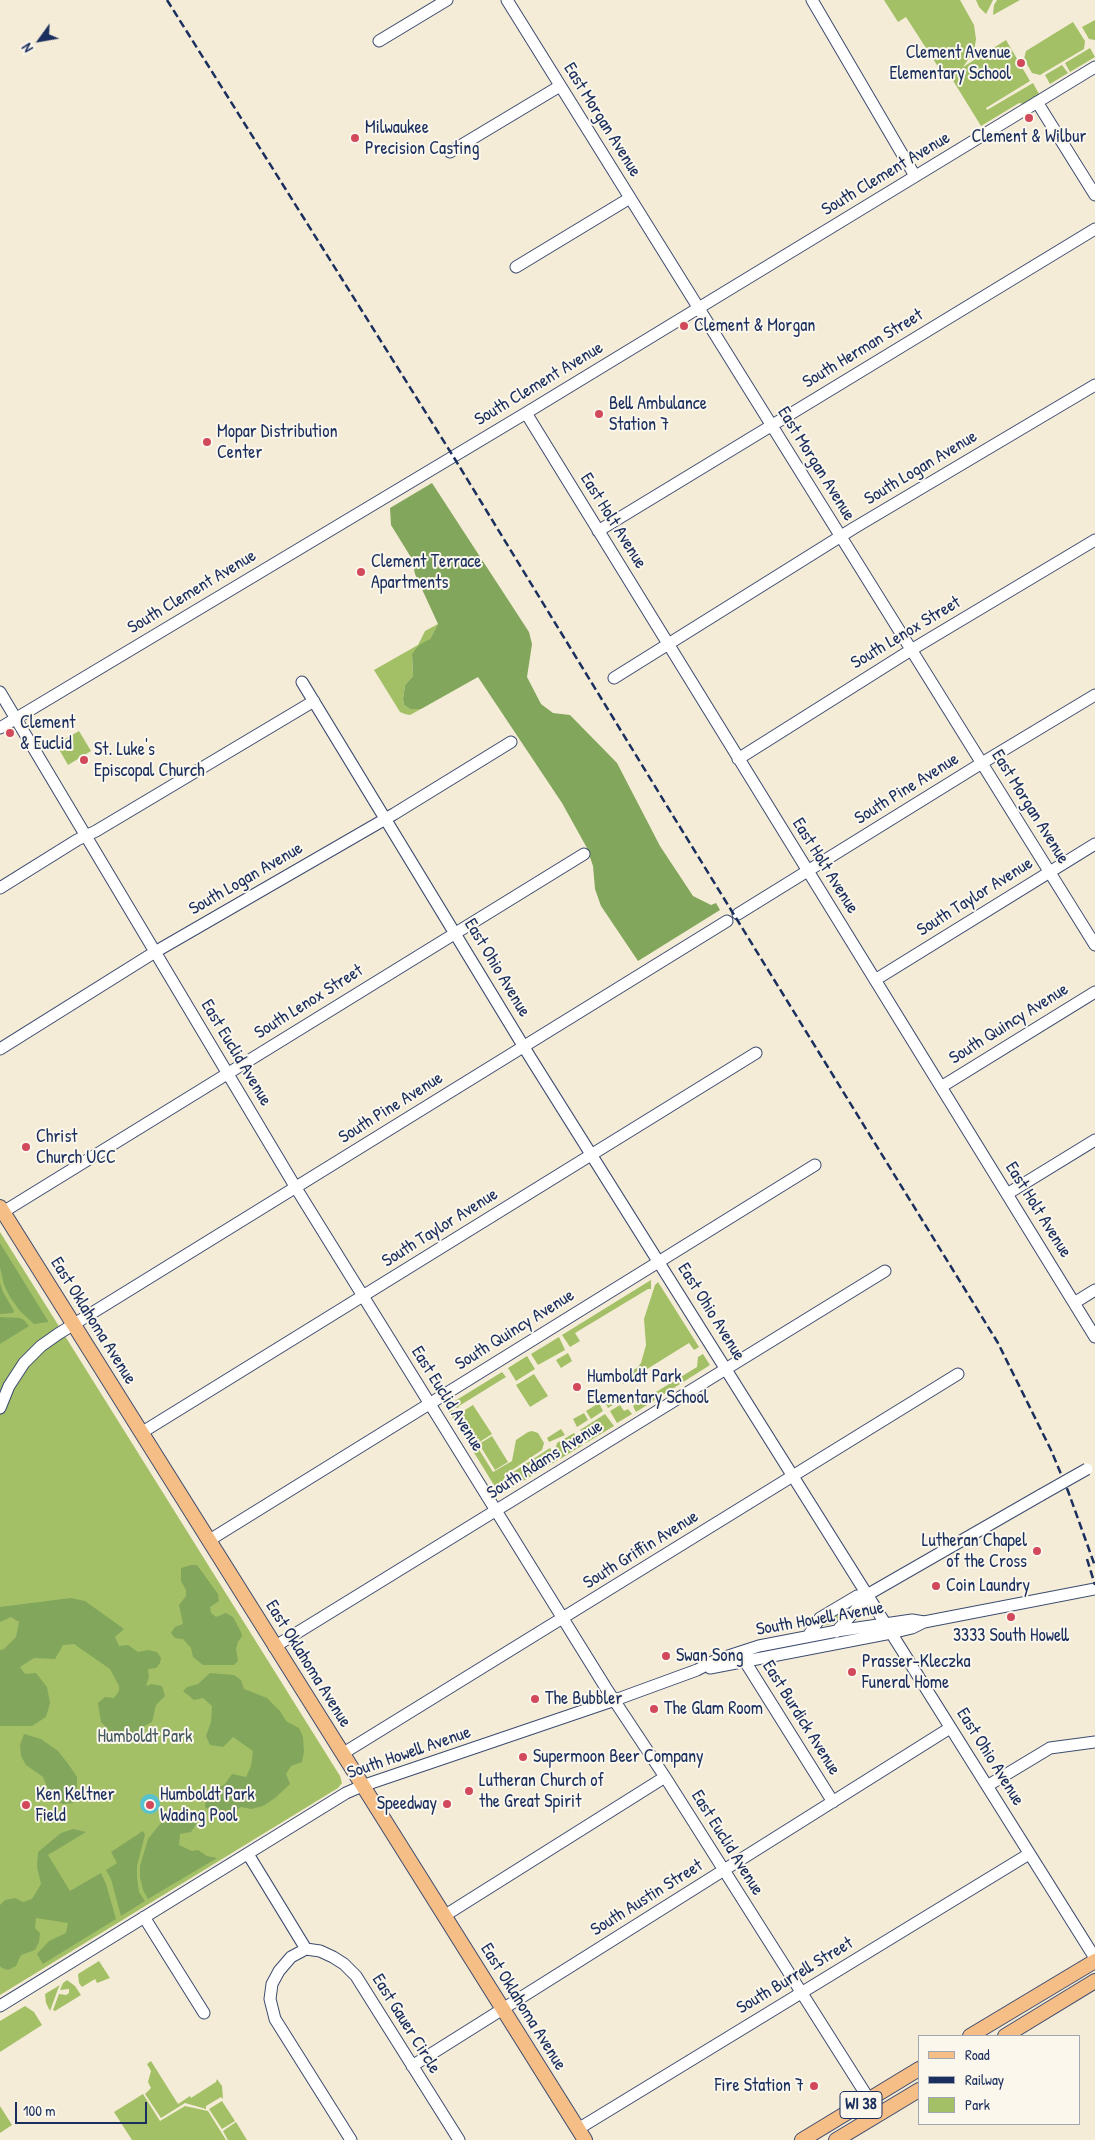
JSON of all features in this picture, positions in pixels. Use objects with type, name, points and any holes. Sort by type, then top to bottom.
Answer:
[{"type":"main road","name":"East Oklahoma Avenue","points":[[2,1210],[274,1647],[582,2134]]},
{"type":"main road","points":[[972,2035],[1095,1960]]},
{"type":"main road","points":[[1007,2035],[1095,1981]]},
{"type":"main road","points":[[1012,2012],[1021,2026]]},
{"type":"main road","name":"WI 38","points":[[802,2140],[918,2070]]},
{"type":"main road","name":"WI 38","points":[[838,2139],[918,2091]]},
{"type":"main road","points":[[830,2124],[838,2139]]},
{"type":"street","points":[[379,41],[447,0]]},
{"type":"street","name":"East Morgan Avenue","points":[[507,0],[1095,945]]},
{"type":"street","points":[[812,0],[915,176]]},
{"type":"street","name":"South Clement Avenue","points":[[0,728],[526,413],[1095,67]]},
{"type":"street","points":[[450,152],[560,86]]},
{"type":"street","points":[[1037,102],[1095,195]]},
{"type":"street","points":[[516,267],[630,198]]},
{"type":"street","name":"South Herman Street","points":[[598,531],[1095,229]]},
{"type":"street","name":"South Logan Avenue","points":[[614,678],[840,536],[1095,385]]},
{"type":"street","name":"East Holt Avenue","points":[[526,413],[1095,1337]]},
{"type":"street","name":"South Lenox Street","points":[[738,759],[911,650],[1095,540]]},
{"type":"street","name":"East Ohio Avenue","points":[[302,682],[524,1046],[1095,1960]]},
{"type":"street","name":"East Euclid Avenue","points":[[0,692],[296,1188],[562,1618],[663,1774],[878,2115]]},
{"type":"street","name":"South Pine Avenue","points":[[738,914],[1095,695]]},
{"type":"street","points":[[0,888],[314,701]]},
{"type":"street","name":"South Logan Avenue","points":[[0,1049],[155,952],[386,819],[511,742]]},
{"type":"street","name":"South Taylor Avenue","points":[[875,980],[1095,844]]},
{"type":"street","name":"South Lenox Street","points":[[2,1210],[584,854]]},
{"type":"street","name":"South Pine Avenue","points":[[0,1408],[9,1386],[24,1363],[40,1346],[727,921]]},
{"type":"street","name":"South Quincy Avenue","points":[[941,1087],[1095,992]]},
{"type":"street","name":"South Taylor Avenue","points":[[141,1433],[756,1053]]},
{"type":"street","points":[[1007,1194],[1095,1140]]},
{"type":"street","name":"South Quincy Avenue","points":[[208,1541],[815,1165]]},
{"type":"street","name":"South Adams Avenue","points":[[274,1647],[885,1271]]},
{"type":"street","points":[[1074,1303],[1095,1290]]},
{"type":"street","name":"South Griffin Avenue","points":[[342,1754],[958,1374]]},
{"type":"street","points":[[808,1636],[820,1618],[857,1596],[867,1595],[1091,1467]]},
{"type":"street","name":"South Howell Avenue","points":[[742,1657],[759,1646],[808,1636],[837,1631],[912,1628],[924,1622],[1095,1589]]},
{"type":"street","points":[[824,1647],[867,1595]]},
{"type":"street","name":"South Howell Avenue","points":[[0,2006],[346,1793],[362,1786],[615,1700],[697,1670],[742,1657],[824,1647],[888,1628]]},
{"type":"street","name":"East Burdick Avenue","points":[[742,1657],[833,1802]]},
{"type":"street","name":"South Austin Street","points":[[412,2066],[950,1728]]},
{"type":"street","points":[[987,1786],[1050,1748],[1095,1742]]},
{"type":"street","points":[[444,1916],[663,1774]]},
{"type":"street","points":[[248,1854],[306,1949],[291,1957],[279,1970],[272,1984],[270,1999],[275,2019],[351,2140]]},
{"type":"street","name":"South Burrell Street","points":[[582,2134],[802,1993],[1030,1854]]},
{"type":"street","points":[[144,1917],[204,2014]]},
{"type":"street","name":"East Gauer Circle","points":[[306,1949],[320,1951],[333,1957],[344,1964],[356,1976],[459,2140]]},
{"type":"green space","points":[[884,0],[960,0],[974,25],[976,39],[974,51],[963,67],[1006,40],[1030,81],[986,108],[987,110],[1033,83],[1039,94],[1024,104],[1019,103],[981,126],[949,74],[944,76],[906,17],[898,22]]},
{"type":"green space","points":[[976,0],[993,0],[986,14],[979,7]]},
{"type":"green space","points":[[997,0],[1020,0],[993,15],[994,5]]},
{"type":"green space","points":[[1095,20],[1095,40],[1089,39],[1082,27]]},
{"type":"green space","points":[[1073,22],[1085,41],[1084,49],[1040,75],[1032,73],[1024,59],[1026,51]]},
{"type":"green space","points":[[1090,48],[1095,57],[1070,72],[1065,63]]},
{"type":"green space","points":[[1062,65],[1068,73],[1050,84],[1045,75]]},
{"type":"green space","points":[[432,483],[529,632],[532,644],[527,677],[541,704],[553,713],[570,715],[617,763],[660,846],[693,896],[711,905],[716,903],[720,910],[638,961],[601,906],[595,889],[593,866],[587,848],[562,803],[478,677],[421,709],[410,709],[404,705],[405,685],[413,676],[412,654],[419,645],[430,639],[438,624],[415,574],[412,559],[391,525],[390,508]]},
{"type":"green space","points":[[438,624],[430,639],[412,654],[413,676],[405,685],[403,699],[404,705],[410,709],[421,709],[410,715],[405,714],[400,712],[374,670],[418,645],[425,631]]},
{"type":"green space","points":[[79,731],[91,751],[68,765],[56,744]]},
{"type":"green space","name":"Humboldt Park","points":[[0,1232],[340,1776],[342,1783],[338,1788],[0,1995]]},
{"type":"green space","points":[[0,1243],[48,1322],[34,1324],[20,1311],[10,1297],[4,1285],[0,1267]]},
{"type":"green space","points":[[651,1280],[651,1289],[648,1289],[575,1333],[580,1341],[570,1347],[562,1335]]},
{"type":"green space","points":[[658,1282],[699,1347],[694,1350],[689,1343],[623,1384],[622,1377],[637,1368],[641,1363],[646,1345],[644,1319],[655,1285]]},
{"type":"green space","points":[[0,1283],[14,1311],[13,1313],[0,1314]]},
{"type":"green space","points":[[0,1317],[20,1318],[29,1326],[0,1344]]},
{"type":"green space","points":[[559,1337],[565,1350],[538,1365],[531,1354]]},
{"type":"green space","points":[[568,1353],[572,1361],[561,1368],[556,1360]]},
{"type":"green space","points":[[703,1354],[710,1365],[636,1412],[633,1406],[697,1367],[698,1357]]},
{"type":"green space","points":[[527,1356],[535,1369],[516,1381],[508,1368]]},
{"type":"green space","points":[[502,1372],[506,1377],[458,1408],[450,1406],[450,1404]]},
{"type":"green space","points":[[534,1374],[548,1396],[530,1407],[516,1385]]},
{"type":"green space","points":[[613,1394],[618,1402],[608,1408],[604,1400]]},
{"type":"green space","points":[[599,1403],[603,1411],[591,1419],[586,1411]]},
{"type":"green space","points":[[473,1405],[492,1434],[478,1443],[460,1413]]},
{"type":"green space","points":[[620,1405],[624,1411],[628,1409],[632,1414],[617,1423],[610,1411]]},
{"type":"green space","points":[[451,1410],[458,1411],[457,1414],[493,1472],[512,1461],[516,1440],[528,1432],[538,1433],[544,1443],[542,1450],[506,1474],[500,1489],[497,1490],[449,1412]]},
{"type":"green space","points":[[584,1413],[588,1420],[577,1427],[573,1419]]},
{"type":"green space","points":[[605,1414],[614,1426],[586,1443],[580,1430]]},
{"type":"green space","points":[[561,1429],[565,1435],[549,1442],[547,1438]]},
{"type":"green space","points":[[574,1433],[583,1445],[560,1459],[555,1451],[557,1443]]},
{"type":"green space","points":[[492,1436],[508,1462],[495,1470],[479,1444]]},
{"type":"green space","points":[[550,1448],[558,1460],[505,1492],[503,1491],[507,1476]]},
{"type":"green space","points":[[197,1565],[218,1594],[219,1601],[210,1607],[211,1613],[216,1617],[226,1613],[233,1617],[241,1632],[242,1636],[236,1649],[238,1661],[234,1665],[203,1665],[193,1657],[191,1648],[183,1639],[175,1638],[171,1633],[175,1627],[183,1624],[179,1605],[186,1596],[186,1590],[181,1581],[181,1568]]},
{"type":"green space","points":[[71,1598],[85,1601],[124,1629],[115,1637],[119,1646],[128,1645],[138,1652],[148,1650],[157,1652],[161,1658],[156,1668],[148,1669],[149,1677],[146,1686],[152,1684],[162,1686],[165,1696],[156,1705],[152,1722],[141,1728],[135,1737],[123,1738],[114,1735],[101,1722],[98,1703],[105,1697],[114,1698],[119,1691],[119,1686],[110,1669],[74,1644],[63,1645],[55,1659],[34,1658],[20,1667],[25,1674],[36,1673],[47,1687],[50,1703],[46,1717],[32,1726],[0,1726],[0,1650],[4,1649],[16,1637],[19,1622],[11,1617],[0,1622],[0,1607]]},
{"type":"green space","points":[[857,1601],[840,1622],[822,1626],[822,1623]]},
{"type":"green space","points":[[210,1673],[234,1675],[241,1680],[244,1689],[267,1698],[280,1711],[286,1721],[299,1728],[303,1737],[304,1752],[302,1762],[291,1766],[286,1774],[290,1784],[275,1798],[263,1806],[251,1809],[241,1807],[218,1817],[205,1807],[206,1792],[224,1785],[232,1774],[246,1777],[251,1766],[253,1751],[233,1737],[223,1747],[210,1745],[206,1736],[211,1722],[212,1706],[203,1698],[194,1700],[183,1691],[187,1687],[198,1684]]},
{"type":"green space","points":[[24,1734],[41,1739],[58,1751],[69,1765],[77,1777],[77,1795],[73,1803],[63,1804],[52,1799],[43,1777],[26,1765],[21,1756],[20,1745]]},
{"type":"green space","points":[[180,1817],[197,1823],[191,1832],[180,1834],[179,1845],[217,1858],[148,1899],[143,1890],[140,1866],[148,1839],[160,1824],[168,1819]]},
{"type":"green space","points":[[73,1829],[86,1832],[48,1855],[70,1891],[101,1873],[116,1919],[43,1964],[37,1954],[49,1941],[66,1933],[68,1923],[36,1918],[35,1928],[40,1933],[39,1942],[35,1950],[21,1955],[16,1966],[8,1970],[2,1968],[0,1966],[0,1905],[5,1900],[15,1898],[23,1902],[32,1899],[41,1884],[37,1867],[38,1852],[61,1833]]},
{"type":"green space","points":[[143,1831],[145,1835],[137,1866],[137,1878],[139,1892],[145,1901],[121,1916],[111,1879],[106,1870],[117,1863],[111,1852]]},
{"type":"green space","points":[[99,1961],[110,1978],[97,1983],[95,1979],[82,1987],[79,1983],[78,1974]]},
{"type":"green space","points":[[67,1980],[75,1986],[81,1995],[55,2011],[53,2010],[59,1994],[66,1995],[69,1993],[69,1989],[60,1990],[63,1983]]},
{"type":"green space","points":[[60,1985],[50,2011],[46,2003],[45,1994]]},
{"type":"green space","points":[[25,2006],[34,2012],[42,2025],[0,2052],[0,2021]]},
{"type":"green space","points":[[151,2061],[178,2104],[216,2082],[217,2079],[222,2086],[223,2099],[221,2097],[206,2106],[206,2109],[185,2103],[161,2118],[145,2094],[151,2088],[148,2082],[151,2071],[147,2064]]},
{"type":"green space","points":[[143,2094],[160,2121],[185,2106],[208,2111],[226,2140],[132,2140],[114,2112]]},
{"type":"green space","points":[[222,2101],[235,2121],[222,2129],[209,2109]]},
{"type":"green space","points":[[0,2106],[12,2125],[0,2133]]},
{"type":"green space","points":[[236,2122],[247,2140],[228,2140],[223,2131]]},
{"type":"water","name":"Humboldt Park Wading Pool","points":[[146,1794],[154,1794],[160,1800],[160,1808],[154,1814],[146,1814],[140,1808],[140,1800]]},
{"type":"railway","points":[[167,0],[453,456],[998,1343],[1051,1450],[1095,1566]]},
{"type":"railway","points":[[1087,1559],[1095,1585]]},
{"type":"place","name":"Clement Avenue Elementary School","points":[[1021,63]]},
{"type":"place","name":"Clement & Wilbur","points":[[1029,118]]},
{"type":"place","name":"Milwaukee Precision Casting","points":[[355,138]]},
{"type":"place","name":"Clement & Morgan","points":[[684,326]]},
{"type":"place","name":"Bell Ambulance Station 7","points":[[599,414]]},
{"type":"place","name":"Mopar Distribution Center","points":[[207,442]]},
{"type":"place","name":"Clement Terrace Apartments","points":[[361,572]]},
{"type":"place","name":"Clement & Euclid","points":[[10,733]]},
{"type":"place","name":"St. Luke's Episcopal Church","points":[[84,760]]},
{"type":"place","name":"Christ Church UCC","points":[[26,1147]]},
{"type":"place","name":"Humboldt Park Elementary School","points":[[577,1387]]},
{"type":"place","name":"Lutheran Chapel of the Cross","points":[[1037,1551]]},
{"type":"place","name":"Coin Laundry","points":[[936,1586]]},
{"type":"place","name":"3333 South Howell","points":[[1011,1617]]},
{"type":"place","name":"Swan Song","points":[[666,1656]]},
{"type":"place","name":"Prasser-Kleczka Funeral Home","points":[[852,1672]]},
{"type":"place","name":"The Bubbler","points":[[535,1699]]},
{"type":"place","name":"The Glam Room","points":[[654,1709]]},
{"type":"place","name":"Supermoon Beer Company","points":[[523,1757]]},
{"type":"place","name":"Lutheran Church of the Great Spirit","points":[[469,1791]]},
{"type":"place","name":"Speedway","points":[[447,1804]]},
{"type":"place","name":"Ken Keltner Field","points":[[26,1805]]},
{"type":"place","name":"Humboldt Park Wading Pool","points":[[150,1805]]},
{"type":"place","name":"Fire Station 7","points":[[814,2086]]}]
